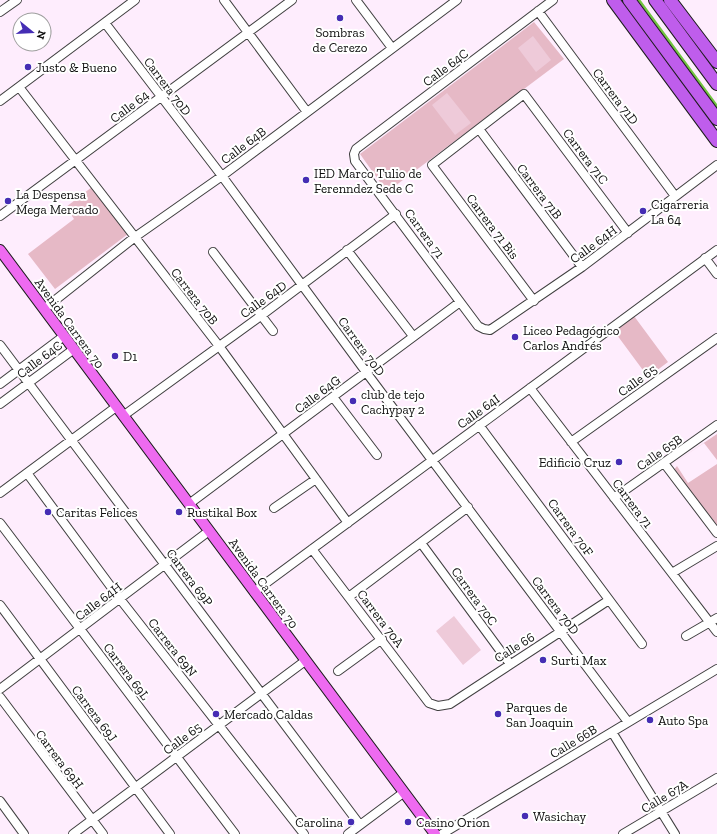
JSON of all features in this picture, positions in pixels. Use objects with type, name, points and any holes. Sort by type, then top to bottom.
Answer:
[{"type":"highway","points":[[613,0],[717,141]]},
{"type":"highway","points":[[629,0],[717,119]]},
{"type":"highway","points":[[655,0],[717,84]]},
{"type":"highway","points":[[670,0],[716,57]]},
{"type":"highway","points":[[636,31],[658,38]]},
{"type":"main road","name":"Avenida Carrera 70","points":[[0,250],[434,834]]},
{"type":"street","points":[[0,12],[16,0]]},
{"type":"street","points":[[0,101],[135,0]]},
{"type":"street","points":[[224,0],[307,112]]},
{"type":"street","name":"Calle 64","points":[[0,216],[292,0]]},
{"type":"street","points":[[356,0],[392,48]]},
{"type":"street","name":"Calle 64B","points":[[44,309],[135,237],[222,176],[457,0]]},
{"type":"street","name":"Calle 64C","points":[[354,154],[356,149],[553,0]]},
{"type":"street","name":"Carrera 71D","points":[[538,11],[675,196]]},
{"type":"street","name":"Carrera 70D","points":[[105,23],[222,176],[366,372],[628,722]]},
{"type":"street","name":"Carrera 70B","points":[[19,87],[219,346],[348,523]]},
{"type":"street","name":"Carrera 71C","points":[[479,129],[524,94],[628,233]]},
{"type":"street","name":"Carrera 71 Bis","points":[[479,129],[432,165],[534,301]]},
{"type":"street","name":"Carrera 71B","points":[[479,129],[582,267]]},
{"type":"street","name":"Carrera 71","points":[[354,154],[355,161],[478,326]]},
{"type":"street","name":"Calle 64H","points":[[478,326],[490,330],[534,301],[628,233],[717,165]]},
{"type":"street","name":"Calle 64D","points":[[123,416],[303,285],[396,214]]},
{"type":"street","points":[[347,250],[413,336]]},
{"type":"street","name":"Calle 64I","points":[[254,592],[717,250]]},
{"type":"street","points":[[213,252],[273,331]]},
{"type":"street","points":[[705,258],[717,274]]},
{"type":"street","name":"Calle 64G","points":[[189,504],[460,302]]},
{"type":"street","name":"Calle 64C","points":[[0,384],[64,336]]},
{"type":"street","name":"Calle 65","points":[[571,442],[717,338]]},
{"type":"street","name":"Carrera 69P","points":[[0,345],[262,693],[358,829]]},
{"type":"street","name":"Calle 64C","points":[[0,404],[74,349]]},
{"type":"street","name":"Carrera 71","points":[[530,388],[672,574],[713,620],[717,632]]},
{"type":"street","points":[[333,397],[377,455]]},
{"type":"street","points":[[0,493],[116,407]]},
{"type":"street","name":"Carrera 70F","points":[[480,425],[642,644]]},
{"type":"street","name":"Calle 65B","points":[[614,498],[717,425]]},
{"type":"street","points":[[664,463],[717,534]]},
{"type":"street","name":"Carrera 69N","points":[[27,473],[120,599],[304,834]]},
{"type":"street","points":[[274,508],[316,479]]},
{"type":"street","points":[[350,596],[468,507]]},
{"type":"street","name":"Carrera 69L","points":[[0,523],[235,834]]},
{"type":"street","name":"Calle 64H","points":[[0,689],[209,531]]},
{"type":"street","name":"Carrera 70C","points":[[421,543],[510,664]]},
{"type":"street","points":[[672,574],[717,546]]},
{"type":"street","name":"Carrera 70A","points":[[312,549],[350,596],[429,703]]},
{"type":"street","name":"Calle 66","points":[[429,703],[438,706],[450,704],[609,600]]},
{"type":"street","name":"Carrera 69J","points":[[0,605],[170,834]]},
{"type":"street","points":[[686,636],[713,620]]},
{"type":"street","points":[[338,671],[382,639]]},
{"type":"street","name":"Calle 65","points":[[73,834],[305,661]]},
{"type":"street","name":"Calle 66B","points":[[442,834],[717,669]]},
{"type":"street","name":"Carrera 69H","points":[[0,697],[102,834]]},
{"type":"street","points":[[612,732],[675,834]]},
{"type":"street","name":"Calle 67A","points":[[623,834],[717,778]]},
{"type":"street","points":[[348,834],[358,829],[404,793]]},
{"type":"street","points":[[0,801],[24,834]]},
{"type":"shaded area","points":[[534,22],[564,59],[387,192],[360,154]]},
{"type":"shaded area","points":[[533,36],[551,60],[536,72],[518,48]]},
{"type":"shaded area","points":[[447,93],[471,123],[455,135],[432,105]]},
{"type":"shaded area","points":[[92,187],[128,234],[55,289],[28,254],[74,219],[66,207]]},
{"type":"shaded area","points":[[634,316],[668,362],[648,377],[614,331]]},
{"type":"shaded area","points":[[717,434],[717,460],[704,443],[671,465]]},
{"type":"shaded area","points":[[717,464],[717,531],[673,471],[677,466],[688,483]]},
{"type":"shaded area","points":[[454,616],[481,650],[463,665],[436,631]]},
{"type":"waterway","points":[[639,0],[717,106]]},
{"type":"place","name":"Sombras de Cerezo","points":[[340,18]]},
{"type":"place","name":"Justo & Bueno","points":[[28,67]]},
{"type":"place","name":"IED Marco Tulio de Ferenndez Sede C","points":[[306,180]]},
{"type":"place","name":"La Despensa Mega Mercado","points":[[8,201]]},
{"type":"place","name":"Cigarreria La 64","points":[[643,211]]},
{"type":"place","name":"Liceo Pedagógico Carlos Andrés","points":[[515,337]]},
{"type":"place","name":"D1","points":[[115,356]]},
{"type":"place","name":"club de tejo Cachypay 2","points":[[353,401]]},
{"type":"place","name":"Edificio Cruz","points":[[619,462]]},
{"type":"place","name":"Caritas Felices","points":[[48,512]]},
{"type":"place","name":"Rustikal Box","points":[[179,512]]},
{"type":"place","name":"Surti Max","points":[[543,660]]},
{"type":"place","name":"Mercado Caldas","points":[[216,714]]},
{"type":"place","name":"Parques de San Joaquin","points":[[498,714]]},
{"type":"place","name":"Auto Spa","points":[[650,720]]},
{"type":"place","name":"Wasichay","points":[[525,816]]},
{"type":"place","name":"Carolina","points":[[351,822]]},
{"type":"place","name":"Casino Orion","points":[[408,822]]}]
